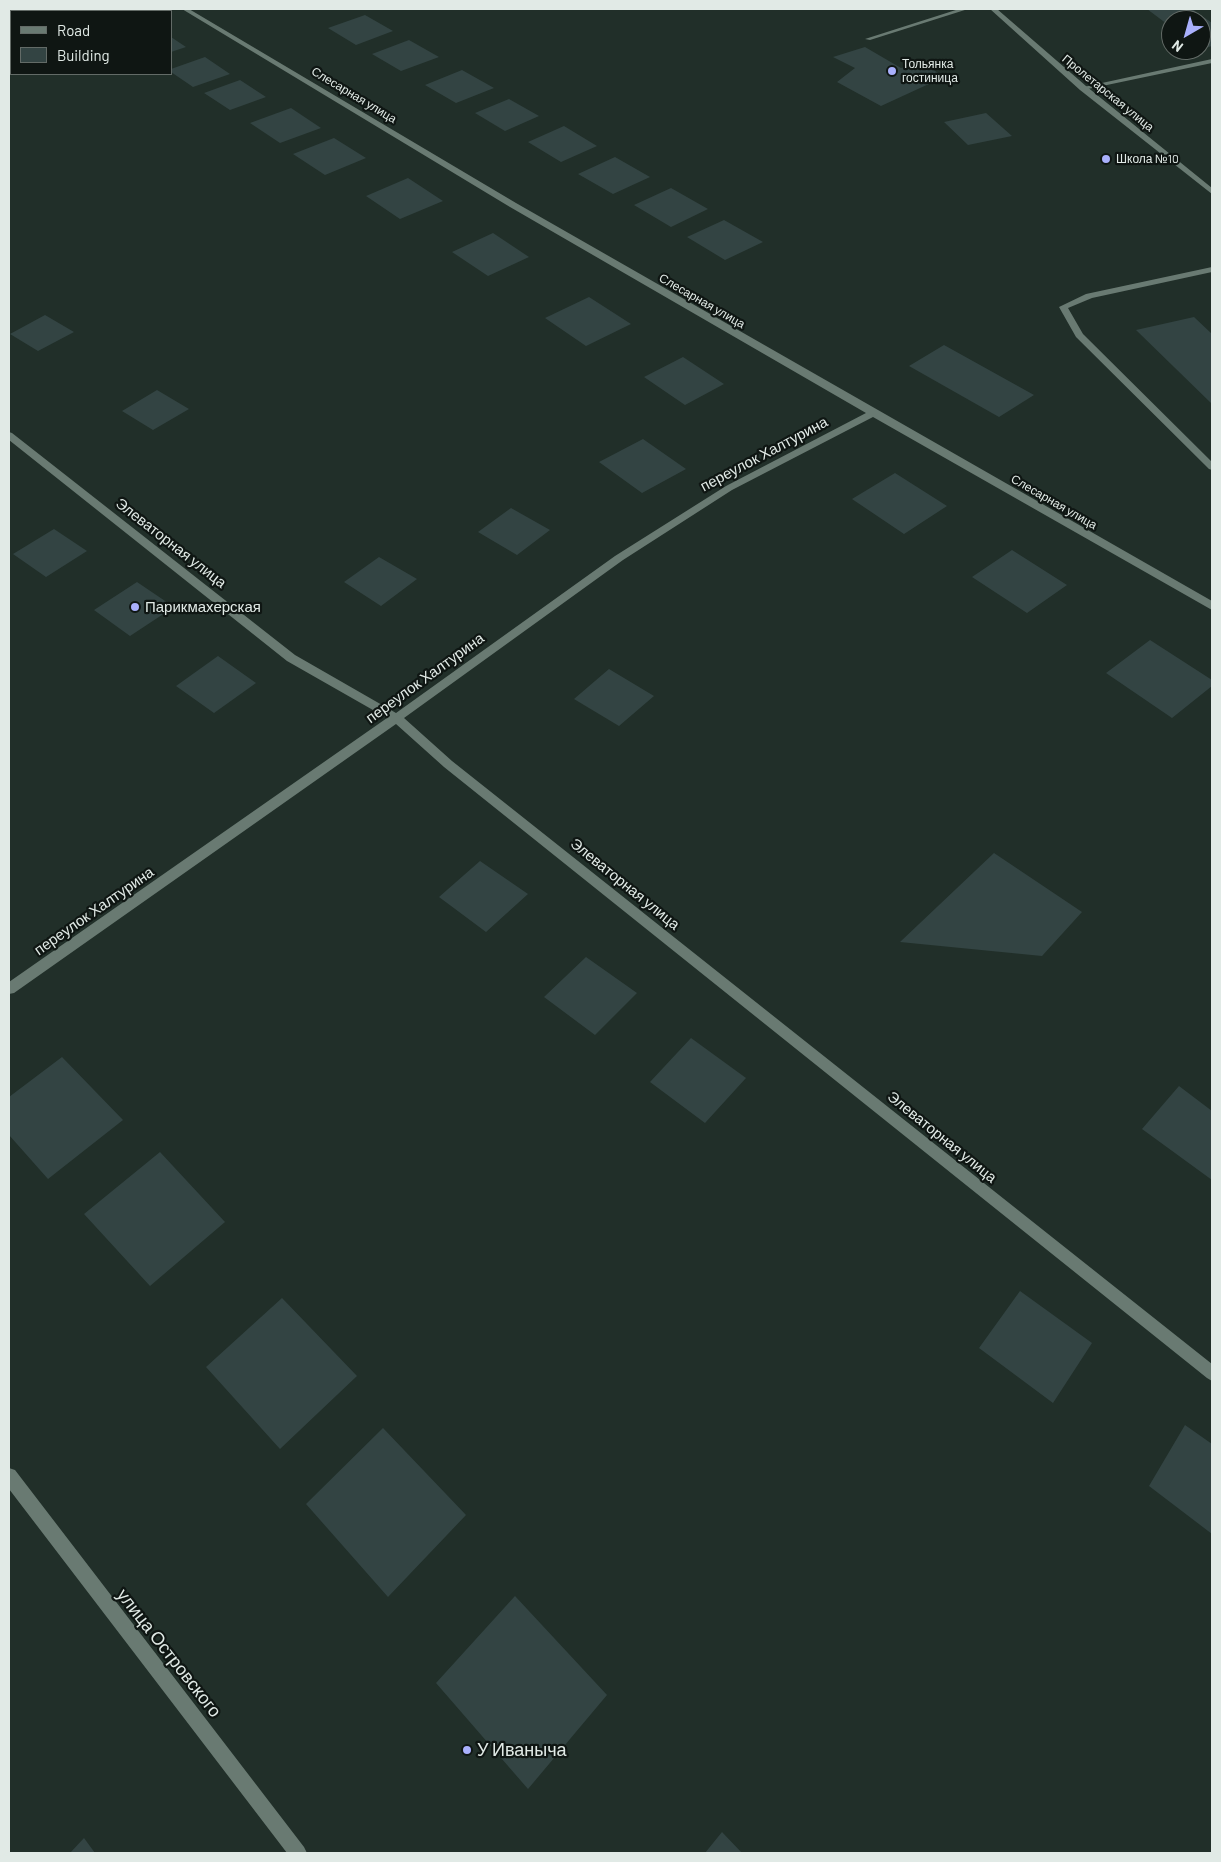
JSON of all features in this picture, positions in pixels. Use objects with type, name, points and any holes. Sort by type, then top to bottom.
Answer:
[{"type":"street","name":"Слесарная улица","points":[[185,9],[512,205],[873,414],[1212,606]]},
{"type":"street","points":[[868,39],[965,9]]},
{"type":"street","name":"Пролетарская улица","points":[[993,9],[1082,88],[1212,192]]},
{"type":"street","points":[[1082,88],[1212,61]]},
{"type":"street","points":[[1212,270],[1089,296],[1063,307],[1079,334],[1212,467]]},
{"type":"street","name":"переулок Халтурина","points":[[9,989],[396,718],[619,558],[721,493],[873,414]]},
{"type":"street","name":"Элеваторная улица","points":[[9,435],[291,658],[396,718],[464,776],[1212,1373]]},
{"type":"street","name":"улица Островского","points":[[9,1476],[298,1853]]},
{"type":"building","points":[[1147,9],[1193,10],[1161,10],[1161,20]]},
{"type":"building","points":[[365,15],[393,31],[356,45],[328,28]]},
{"type":"building","points":[[1211,22],[1212,23],[1211,46]]},
{"type":"building","points":[[172,38],[186,47],[172,52]]},
{"type":"building","points":[[409,40],[439,57],[401,71],[372,54]]},
{"type":"building","points":[[865,47],[901,68],[920,61],[944,77],[881,106],[837,82],[855,68],[833,57]]},
{"type":"building","points":[[205,57],[230,74],[193,87],[172,73],[172,69]]},
{"type":"building","points":[[462,70],[494,88],[456,103],[425,85]]},
{"type":"building","points":[[240,80],[266,97],[230,110],[204,93]]},
{"type":"building","points":[[509,99],[539,116],[505,131],[475,113]]},
{"type":"building","points":[[291,108],[321,128],[280,143],[250,123]]},
{"type":"building","points":[[986,113],[1012,136],[968,145],[944,122]]},
{"type":"building","points":[[564,126],[597,146],[561,162],[528,142]]},
{"type":"building","points":[[334,138],[366,158],[325,175],[293,154]]},
{"type":"building","points":[[615,157],[650,177],[613,194],[578,174]]},
{"type":"building","points":[[408,178],[443,201],[400,219],[366,196]]},
{"type":"building","points":[[671,188],[708,209],[671,227],[634,205]]},
{"type":"building","points":[[724,220],[763,242],[725,260],[687,237]]},
{"type":"building","points":[[493,233],[529,257],[488,276],[452,252]]},
{"type":"building","points":[[589,297],[631,324],[586,346],[545,318]]},
{"type":"building","points":[[45,315],[74,332],[38,351],[10,334]]},
{"type":"building","points":[[1194,317],[1212,334],[1212,404],[1136,330]]},
{"type":"building","points":[[944,345],[1034,395],[999,417],[909,366]]},
{"type":"building","points":[[683,357],[724,384],[685,405],[644,377]]},
{"type":"building","points":[[157,390],[189,409],[153,430],[122,411]]},
{"type":"building","points":[[643,439],[686,469],[642,493],[599,462]]},
{"type":"building","points":[[895,473],[947,506],[904,534],[852,499]]},
{"type":"building","points":[[511,508],[550,530],[517,555],[478,532]]},
{"type":"building","points":[[54,529],[87,551],[46,577],[13,554]]},
{"type":"building","points":[[1012,550],[1067,585],[1027,613],[972,577]]},
{"type":"building","points":[[379,557],[417,579],[381,606],[344,582]]},
{"type":"building","points":[[137,582],[174,607],[130,636],[94,610]]},
{"type":"building","points":[[1150,640],[1212,680],[1212,686],[1172,718],[1106,673]]},
{"type":"building","points":[[218,656],[256,683],[214,713],[176,686]]},
{"type":"building","points":[[609,669],[654,696],[619,726],[574,699]]},
{"type":"building","points":[[994,853],[1082,912],[1042,956],[900,942]]},
{"type":"building","points":[[480,861],[528,894],[486,932],[439,897]]},
{"type":"building","points":[[586,957],[637,993],[595,1035],[544,997]]},
{"type":"building","points":[[691,1038],[746,1078],[705,1123],[650,1082]]},
{"type":"building","points":[[62,1057],[123,1120],[48,1179],[9,1135],[9,1097]]},
{"type":"building","points":[[1179,1086],[1212,1111],[1212,1180],[1142,1129]]},
{"type":"building","points":[[160,1152],[225,1222],[150,1286],[84,1214]]},
{"type":"building","points":[[1020,1291],[1092,1343],[1053,1403],[979,1348]]},
{"type":"building","points":[[282,1298],[357,1376],[280,1449],[206,1367]]},
{"type":"building","points":[[1185,1425],[1212,1444],[1212,1534],[1149,1486]]},
{"type":"building","points":[[383,1428],[466,1515],[388,1597],[306,1504]]},
{"type":"building","points":[[515,1596],[607,1695],[528,1789],[436,1683]]},
{"type":"building","points":[[722,1832],[742,1853],[705,1853]]},
{"type":"building","points":[[84,1838],[95,1853],[70,1853]]},
{"type":"place","name":"Тольянка гостиница","points":[[892,71]]},
{"type":"place","name":"Школа №10","points":[[1106,159]]},
{"type":"place","name":"Парикмахерская","points":[[135,607]]},
{"type":"place","name":"У Иваныча","points":[[467,1750]]}]
